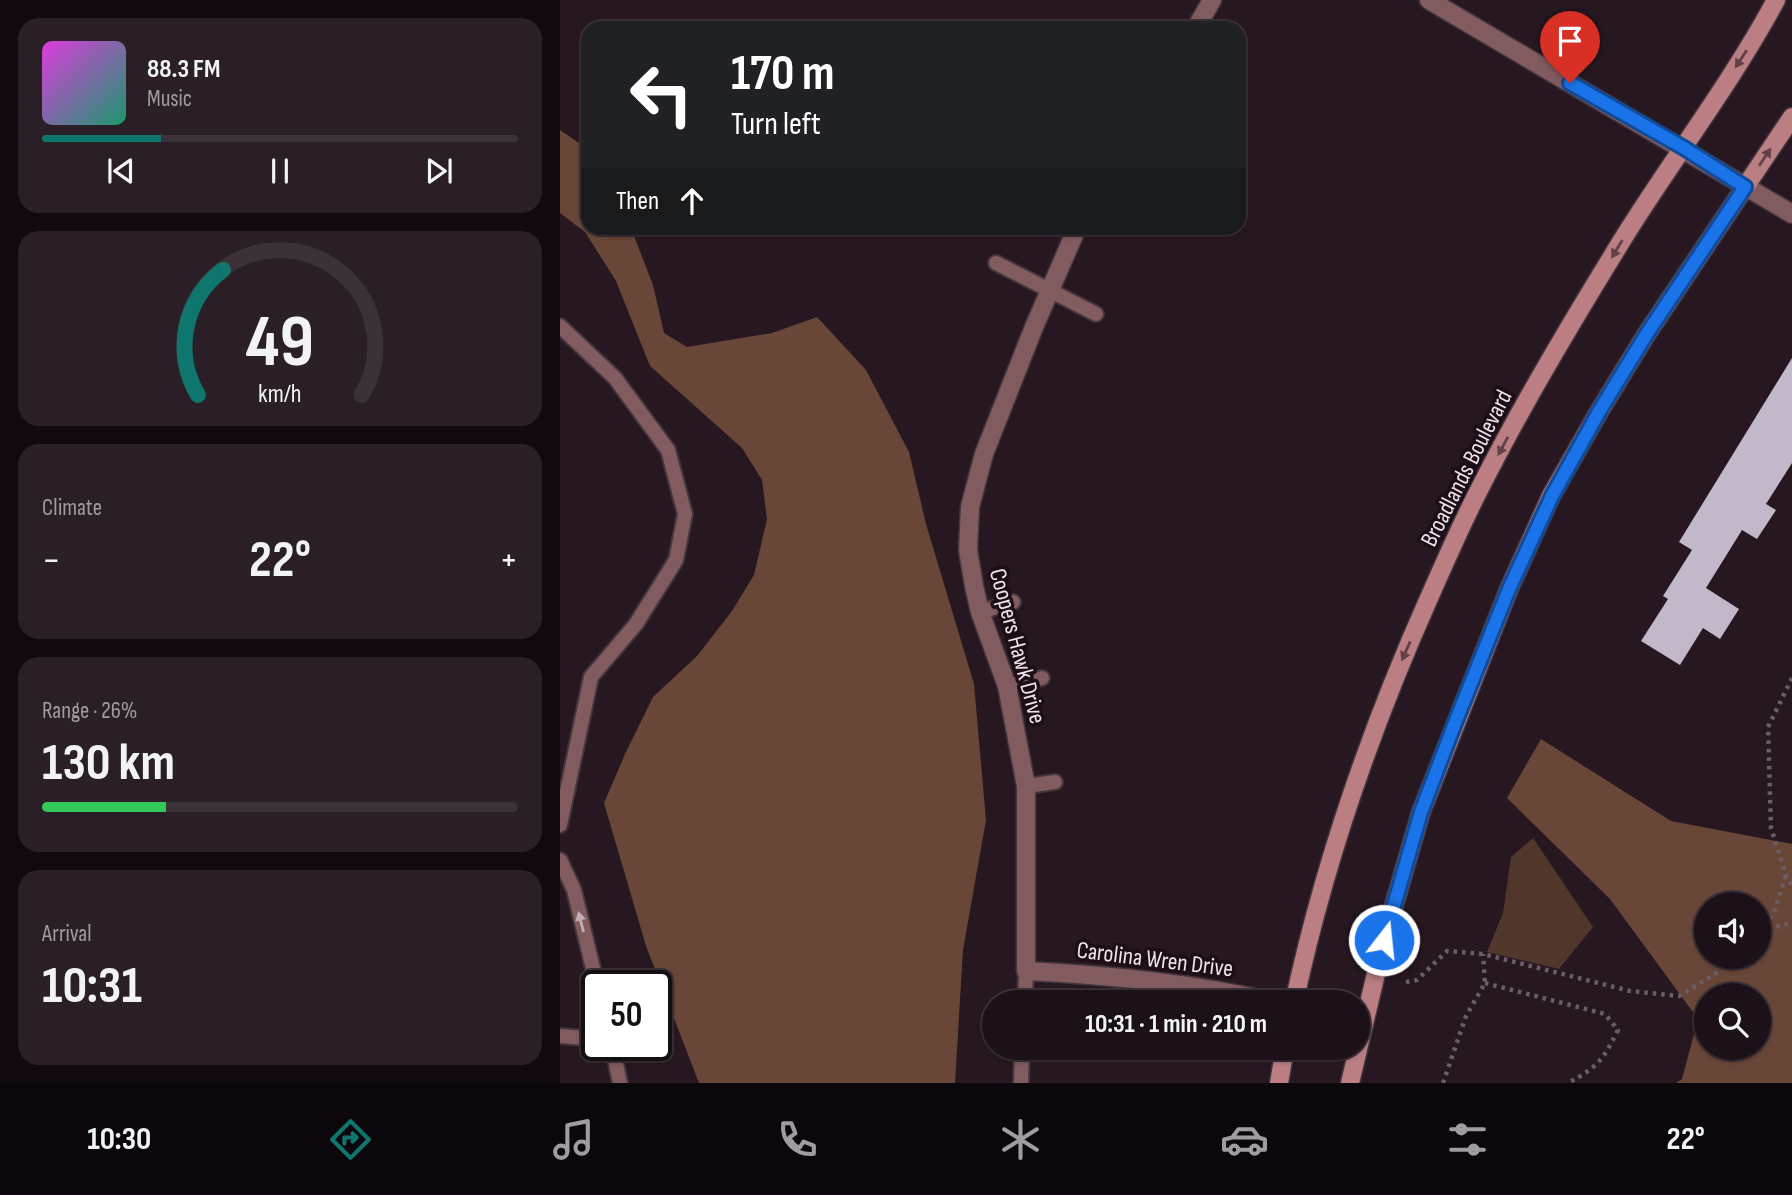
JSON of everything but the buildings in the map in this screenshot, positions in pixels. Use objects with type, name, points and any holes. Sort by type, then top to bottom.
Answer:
[{"type":"main road","name":"Broadlands Boulevard","points":[[1297,990],[1308,936],[1354,787],[1398,667],[1478,492],[1538,380],[1626,233],[1684,148],[1776,0]]},
{"type":"main road","points":[[1370,992],[1421,812],[1463,700],[1552,496],[1646,335],[1792,117]]},
{"type":"main road","points":[[1279,1083],[1283,1060]]},
{"type":"main road","points":[[1350,1083],[1354,1060]]},
{"type":"street","points":[[1200,21],[1212,0]]},
{"type":"street","points":[[1429,0],[1788,211]]},
{"type":"street","name":"Coopers Hawk Drive","points":[[1026,971],[1026,786],[1007,686],[980,612],[968,550],[970,507],[984,454],[1074,235]]},
{"type":"street","name":"Carolina Wren Drive","points":[[1026,971],[1104,975],[1177,983],[1212,990]]},
{"type":"lane","points":[[996,262],[1096,314]]},
{"type":"lane","points":[[560,326],[615,378],[668,450],[685,514],[677,561],[636,624],[591,677],[560,825]]},
{"type":"lane","points":[[980,612],[1013,602]]},
{"type":"lane","points":[[1007,686],[1042,678]]},
{"type":"lane","points":[[1026,786],[1055,782]]},
{"type":"lane","points":[[560,860],[574,890],[593,970]]},
{"type":"lane","points":[[1025,990],[1026,971]]},
{"type":"lane","points":[[560,1036],[581,1038]]},
{"type":"lane","points":[[1021,1083],[1022,1060]]},
{"type":"lane","points":[[615,1061],[620,1083]]},
{"type":"path","points":[[1792,678],[1768,727],[1771,828],[1786,875],[1792,885]]},
{"type":"path","points":[[1771,916],[1786,875]]},
{"type":"path","points":[[1771,928],[1792,923]]},
{"type":"path","points":[[1406,982],[1417,980],[1447,951],[1483,954],[1630,991],[1679,996],[1722,969]]},
{"type":"path","points":[[1443,1083],[1466,1016],[1485,983],[1483,954]]},
{"type":"path","points":[[1485,983],[1605,1014],[1618,1030],[1606,1054],[1592,1070],[1568,1083]]},
{"type":"shaded area","points":[[560,130],[581,145],[581,229],[560,213]]},
{"type":"shaded area","points":[[587,235],[634,235],[653,285],[664,333],[687,347],[772,333],[817,317],[866,370],[909,452],[926,524],[974,684],[986,820],[963,950],[955,1083],[699,1083],[672,1013],[672,970],[655,970],[604,803],[653,697],[697,656],[732,611],[754,575],[767,519],[762,480],[742,448],[650,366],[616,281]]},
{"type":"shaded area","points":[[1541,739],[1671,821],[1792,844],[1792,1083],[1676,1083],[1682,1079],[1694,1034],[1694,1060],[1771,1060],[1771,983],[1694,983],[1694,1014],[1610,899],[1507,798]]},
{"type":"shaded area","points":[[1533,838],[1593,927],[1559,969],[1487,952],[1503,913],[1511,857]]},
{"type":"route","points":[[1384,940],[1421,812],[1509,589],[1552,496],[1646,335],[1745,187],[1684,148],[1570,83]]}]
